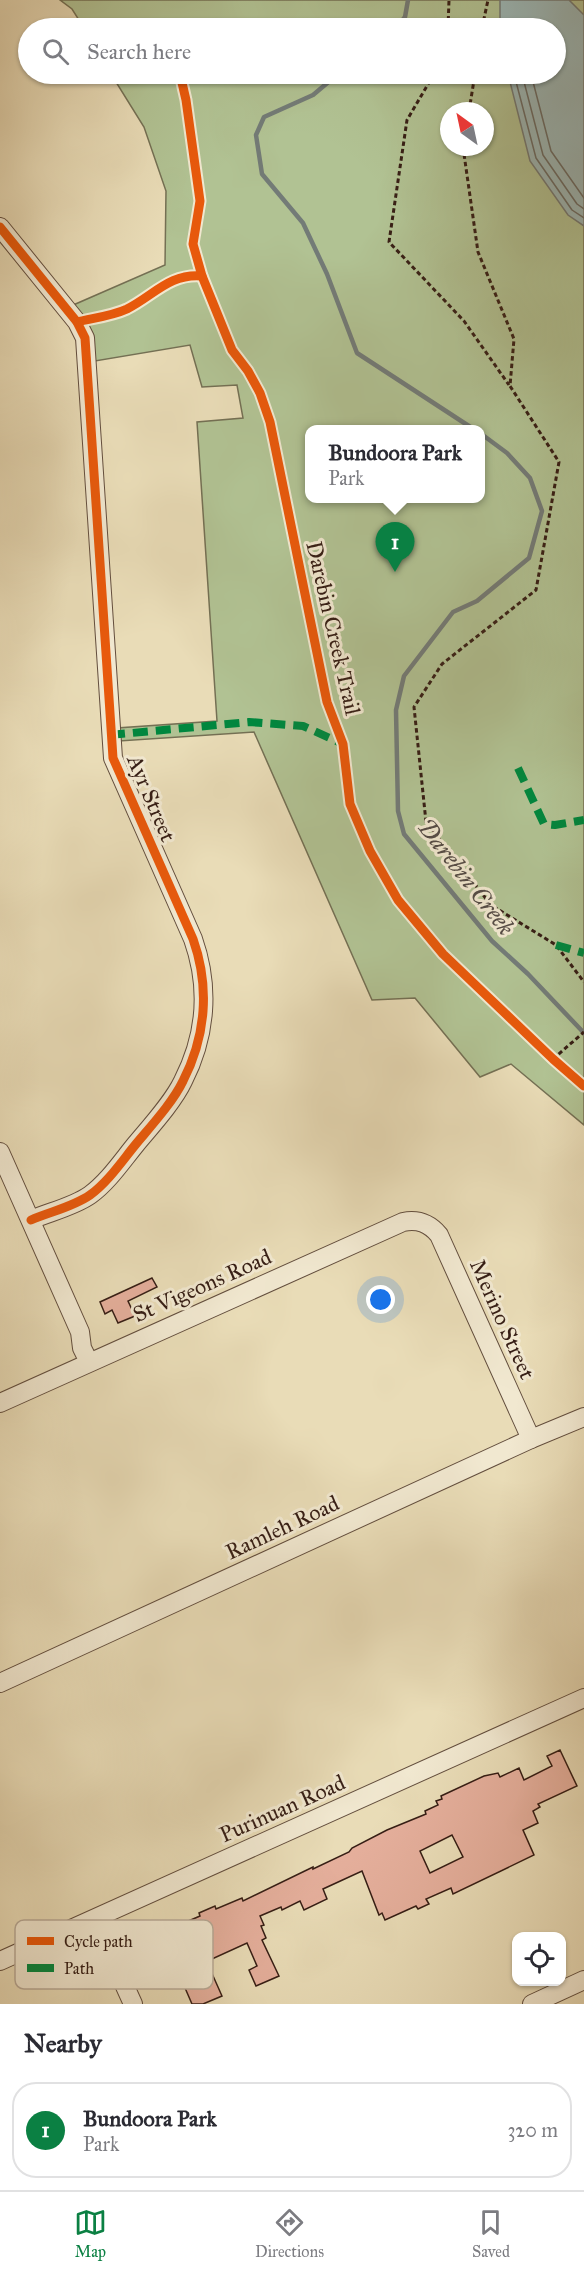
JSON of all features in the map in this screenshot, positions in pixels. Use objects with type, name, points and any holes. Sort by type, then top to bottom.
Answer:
[{"type":"street","name":"Ayr Street","points":[[0,227],[77,322],[85,338],[113,758],[193,939],[201,962],[204,987],[204,1008],[197,1049],[182,1083],[164,1108],[112,1174],[90,1195],[31,1220]]},
{"type":"street","points":[[0,1152],[80,1332],[92,1344],[94,1360]]},
{"type":"street","name":"St Vigeons Road","points":[[0,1403],[403,1222],[413,1220],[426,1223]]},
{"type":"street","name":"Merino Street","points":[[426,1223],[439,1235],[531,1439]]},
{"type":"street","name":"Ramleh Road","points":[[0,1683],[531,1439],[584,1417]]},
{"type":"street","name":"Purinuan Road","points":[[95,1919],[584,1698]]},
{"type":"street","name":"Purinuan Road","points":[[0,1961],[15,1954]]},
{"type":"street","points":[[532,2004],[584,1980]]},
{"type":"street","points":[[126,1989],[133,2004]]},
{"type":"path","points":[[448,18],[449,0]]},
{"type":"path","points":[[484,18],[488,0]]},
{"type":"path","points":[[428,84],[407,120],[389,242],[464,321],[510,386],[559,462],[536,590],[442,664],[414,707],[426,822],[491,905],[556,945],[584,982]]},
{"type":"path","points":[[470,102],[473,84]]},
{"type":"path","points":[[464,156],[478,252],[514,339],[510,386]]},
{"type":"path","points":[[544,1051],[556,1062],[584,1032]]},
{"type":"green space","points":[[60,0],[584,0],[584,1125],[511,1064],[480,1077],[415,998],[372,1000],[254,732],[119,741],[117,728],[217,721],[197,422],[243,418],[237,385],[202,387],[190,345],[95,361],[71,306],[165,265],[166,191],[144,127],[117,84],[566,84],[566,18],[78,18],[72,9]]},
{"type":"water","points":[[500,0],[569,0],[584,15],[584,226],[568,215],[530,161],[511,84],[566,84],[566,18],[500,18]]},
{"type":"building","points":[[152,1278],[157,1287],[128,1301],[135,1316],[118,1323],[112,1310],[105,1314],[100,1302]]},
{"type":"building","points":[[560,1750],[577,1786],[538,1804],[540,1807],[533,1811],[538,1823],[523,1830],[534,1855],[453,1894],[451,1888],[426,1899],[429,1904],[418,1909],[416,1906],[385,1920],[382,1913],[379,1915],[362,1871],[323,1889],[327,1899],[304,1910],[300,1901],[282,1910],[281,1907],[260,1916],[266,1938],[262,1940],[279,1976],[256,1986],[249,1970],[257,1966],[247,1943],[213,1959],[213,1920],[191,1920],[200,1916],[199,1913],[215,1906],[216,1909],[242,1898],[243,1901],[349,1852],[352,1848],[387,1830],[426,1814],[425,1811],[438,1805],[436,1801],[442,1799],[441,1796],[484,1776],[498,1773],[500,1777],[519,1768],[524,1780],[552,1766],[547,1756]],"holes":[[[452,1835],[463,1857],[430,1873],[420,1851]]]},
{"type":"building","points":[[213,1976],[222,1996],[203,2004],[192,2004],[185,1989],[213,1989]]},
{"type":"waterway","name":"Darebin Creek","points":[[404,18],[408,0]]},
{"type":"waterway","name":"Darebin Creek","points":[[326,84],[313,95],[264,117],[256,135],[262,174],[303,223],[327,274],[357,353],[467,425]]},
{"type":"waterway","name":"Darebin Creek","points":[[485,437],[507,453],[530,478],[542,511],[529,558],[477,601],[453,612],[404,676],[396,710],[398,811],[404,834],[492,941],[528,974],[584,1033]]},
{"type":"marked path","points":[[110,735],[249,722],[303,726],[343,744]]},
{"type":"marked path","points":[[518,768],[544,824],[555,825],[584,820]]},
{"type":"marked path","points":[[556,945],[584,953]]},
{"type":"cycle path","name":"Darebin Creek Trail","points":[[182,84],[200,201],[193,244],[202,276],[232,350],[248,371],[260,393],[270,422],[327,702],[343,744],[350,804],[370,851],[398,900],[443,954],[584,1086]]},
{"type":"cycle path","points":[[0,227],[77,322],[85,338],[113,758],[193,939],[202,975],[203,993],[203,1011],[197,1047],[183,1081],[168,1105],[97,1190],[76,1203],[31,1220]]},
{"type":"cycle path","points":[[77,322],[127,309],[162,286],[180,278],[202,276]]},
{"type":"place","name":"Bundoora Park","points":[[395,572]]}]
